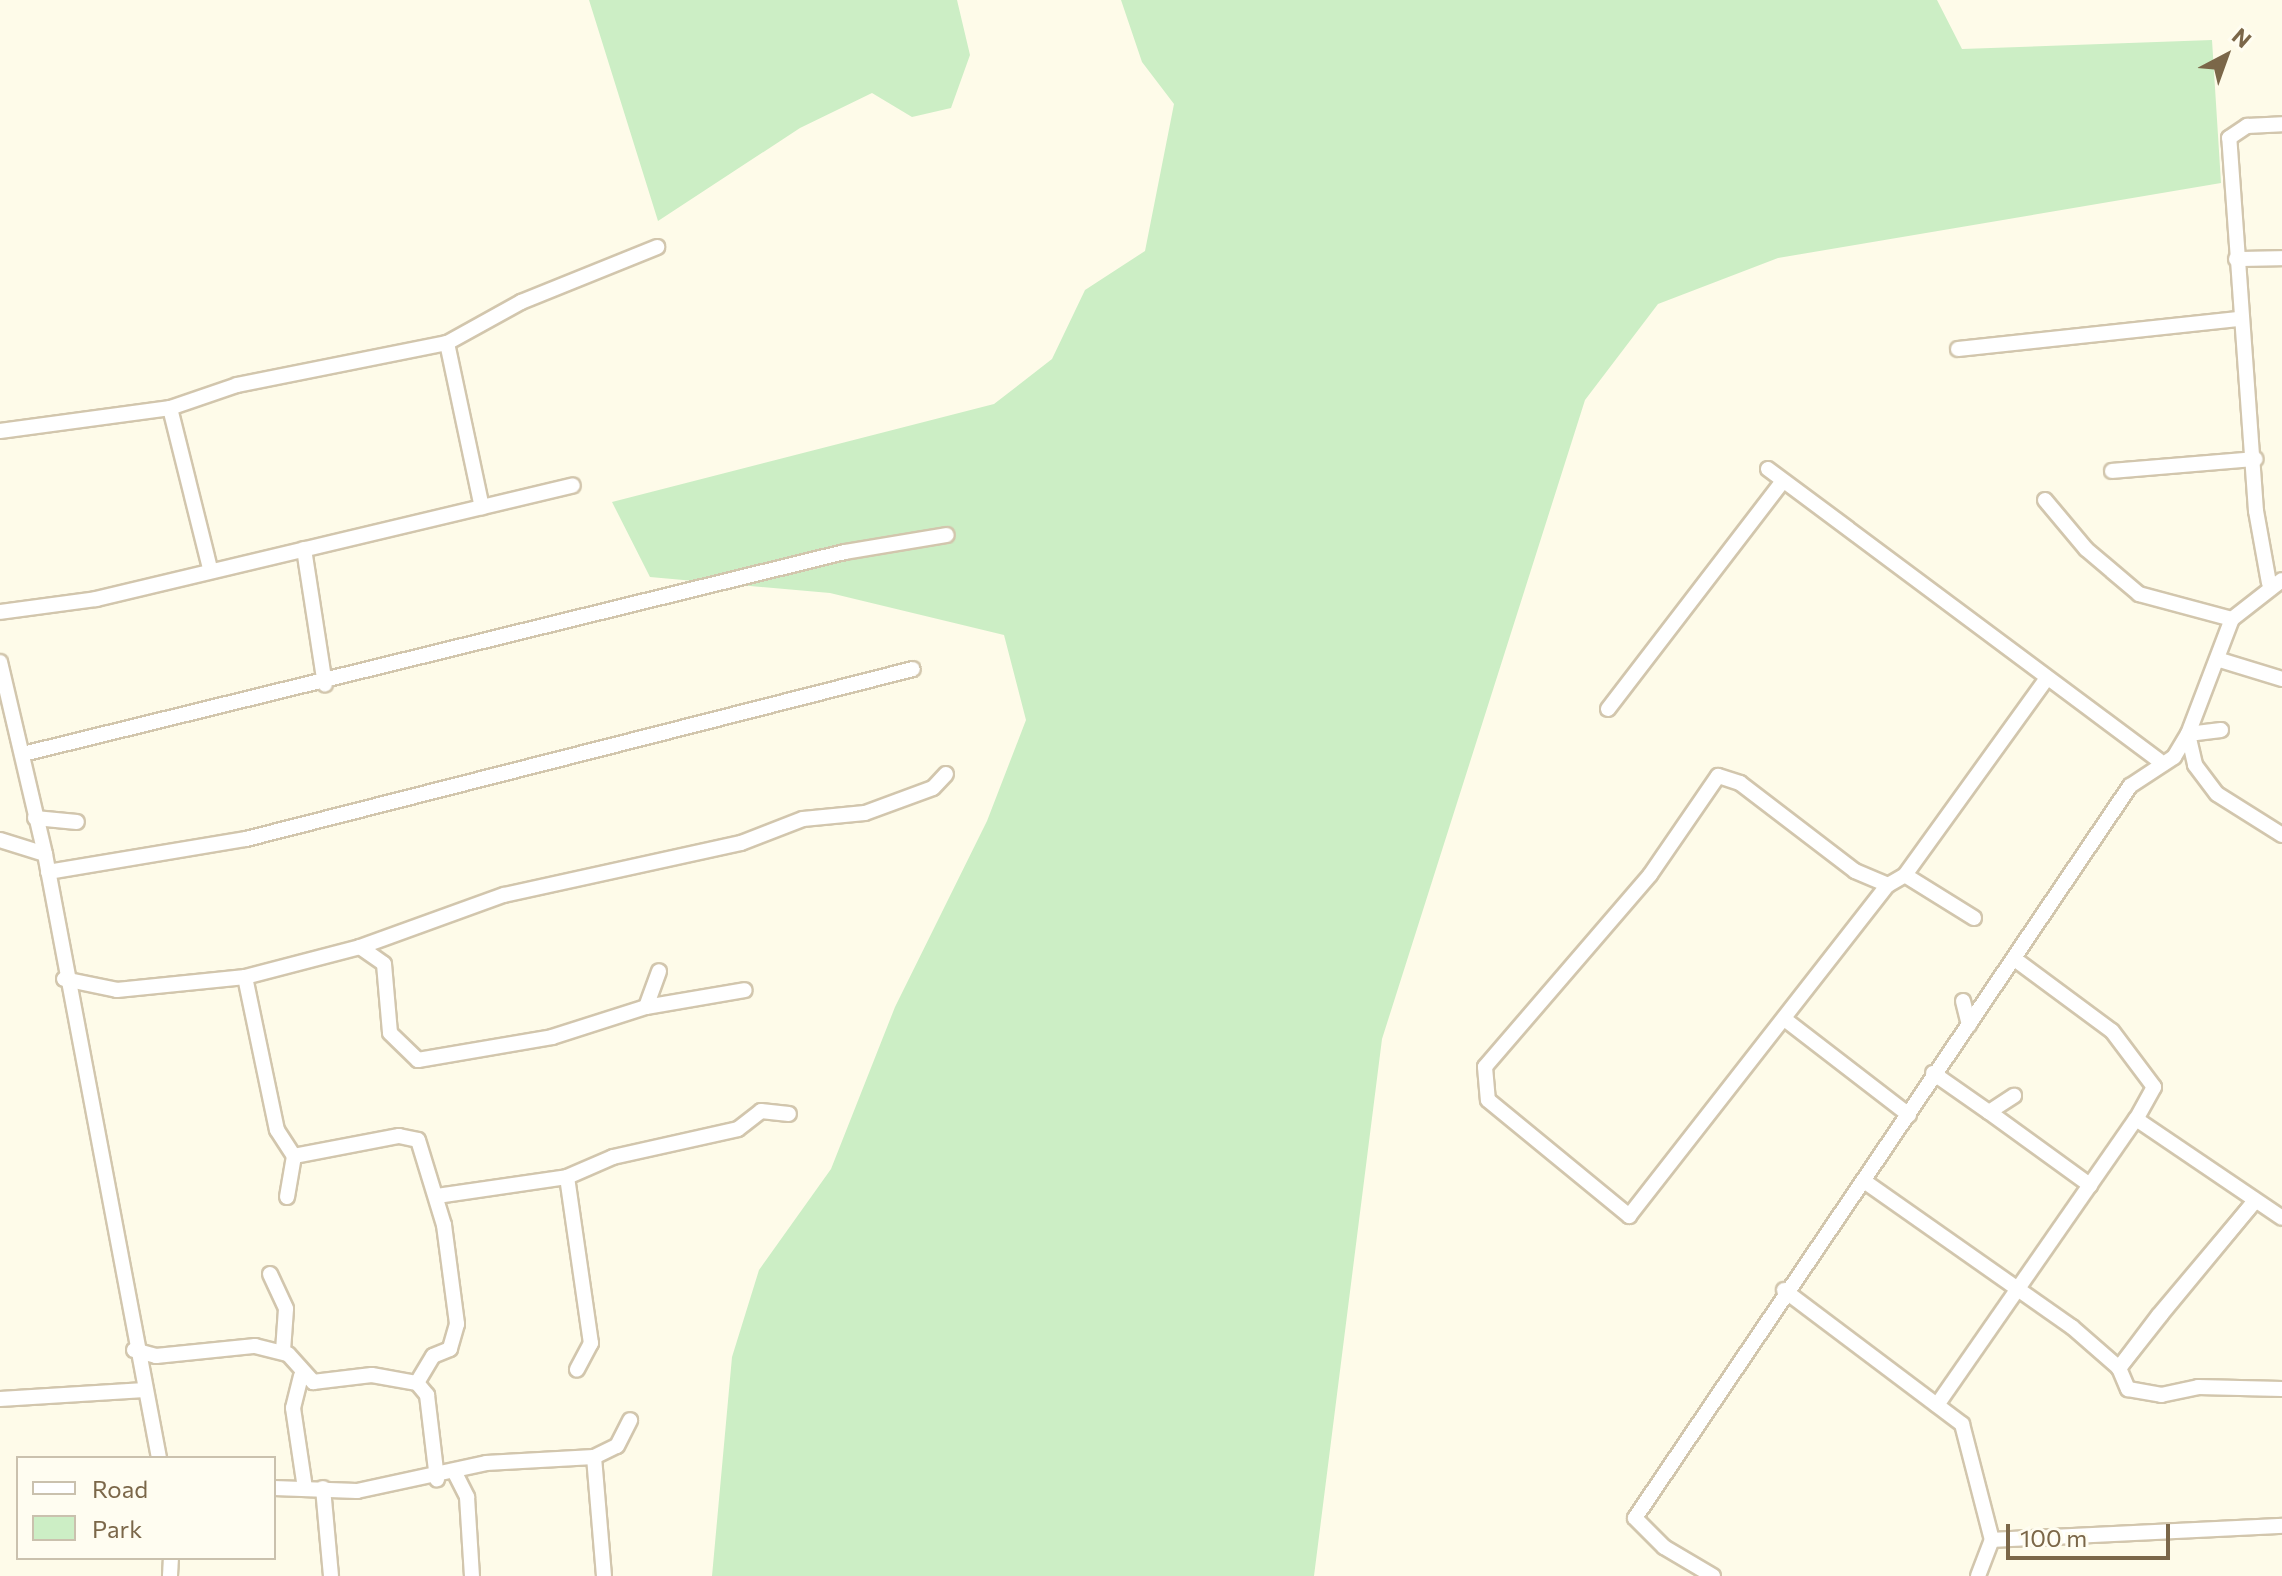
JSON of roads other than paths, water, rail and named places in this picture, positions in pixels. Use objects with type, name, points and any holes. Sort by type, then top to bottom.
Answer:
[{"type":"street","points":[[1713,1576],[1664,1547],[1635,1518],[1784,1290],[1909,1115],[1933,1073],[1969,1025],[2053,893],[2130,786],[2166,758],[2188,734],[2220,660],[2232,619],[2276,581],[2256,511],[2256,459],[2240,319],[2229,138],[2247,126],[2282,124]]},
{"type":"street","points":[[0,431],[170,408],[237,385],[447,343],[521,302],[657,247]]},
{"type":"street","points":[[2236,259],[2282,258]]},
{"type":"street","points":[[1958,349],[2240,319]]},
{"type":"street","points":[[447,343],[482,507]]},
{"type":"street","points":[[170,408],[210,568]]},
{"type":"street","points":[[2112,471],[2256,459]]},
{"type":"street","points":[[1768,469],[2045,681],[2166,758],[2195,765]]},
{"type":"street","points":[[1608,709],[1783,481]]},
{"type":"street","points":[[0,612],[96,599],[210,568],[304,549],[573,485]]},
{"type":"street","points":[[2045,500],[2086,549],[2139,594],[2232,619]]},
{"type":"street","points":[[23,754],[325,684],[845,552],[947,535]]},
{"type":"street","points":[[304,549],[325,684]]},
{"type":"street","points":[[2220,660],[2282,679]]},
{"type":"street","points":[[0,662],[45,854],[64,979],[134,1350],[159,1456]]},
{"type":"street","points":[[48,872],[246,839],[913,669]]},
{"type":"street","points":[[1888,885],[1855,871],[1740,783],[1718,776],[1650,875],[1485,1067],[1488,1100],[1629,1216],[1787,1021],[1888,885],[1905,875],[2045,681]]},
{"type":"street","points":[[2188,734],[2221,730]]},
{"type":"street","points":[[2188,734],[2195,765],[2237,811],[2282,835]]},
{"type":"street","points":[[64,979],[117,990],[245,977],[360,947],[504,895],[741,843],[803,819],[865,813],[933,788],[946,774]]},
{"type":"street","points":[[35,818],[77,822]]},
{"type":"street","points":[[0,840],[45,854]]},
{"type":"street","points":[[1905,875],[1974,918]]},
{"type":"street","points":[[360,947],[384,964],[390,1033],[418,1060],[552,1037],[646,1007],[745,990]]},
{"type":"street","points":[[1937,1405],[2136,1119],[2154,1087],[2112,1031],[2020,963]]},
{"type":"street","points":[[646,1007],[659,971]]},
{"type":"street","points":[[245,977],[277,1130],[294,1156],[287,1197]]},
{"type":"street","points":[[1963,1001],[1969,1025]]},
{"type":"street","points":[[1787,1021],[1909,1115]]},
{"type":"street","points":[[1933,1073],[2090,1185]]},
{"type":"street","points":[[1989,1112],[2014,1096]]},
{"type":"street","points":[[437,1196],[567,1177],[613,1157],[738,1129],[761,1111],[789,1114]]},
{"type":"street","points":[[2136,1119],[2250,1208],[2282,1218]]},
{"type":"street","points":[[294,1156],[410,1136],[437,1196],[457,1324],[450,1349],[433,1356],[417,1383]]},
{"type":"street","points":[[567,1177],[591,1343],[577,1369]]},
{"type":"street","points":[[1864,1181],[2019,1287],[2119,1368],[2128,1389],[2161,1395],[2198,1387],[2282,1389]]},
{"type":"street","points":[[2119,1368],[2250,1208]]},
{"type":"street","points":[[270,1274],[286,1309],[283,1351],[301,1376],[293,1408],[305,1488]]},
{"type":"street","points":[[1784,1290],[1966,1430],[1992,1540],[1978,1576]]},
{"type":"street","points":[[134,1350],[156,1356],[239,1345],[283,1351]]},
{"type":"street","points":[[301,1376],[417,1383],[427,1395],[437,1479]]},
{"type":"street","points":[[0,1399],[145,1390]]},
{"type":"street","points":[[276,1488],[357,1491],[437,1479],[486,1463],[594,1457],[617,1446],[630,1420]]},
{"type":"street","points":[[594,1457],[604,1576]]},
{"type":"street","points":[[455,1473],[467,1497],[472,1576]]},
{"type":"street","points":[[323,1488],[331,1576]]},
{"type":"street","points":[[1992,1540],[2282,1526]]}]
